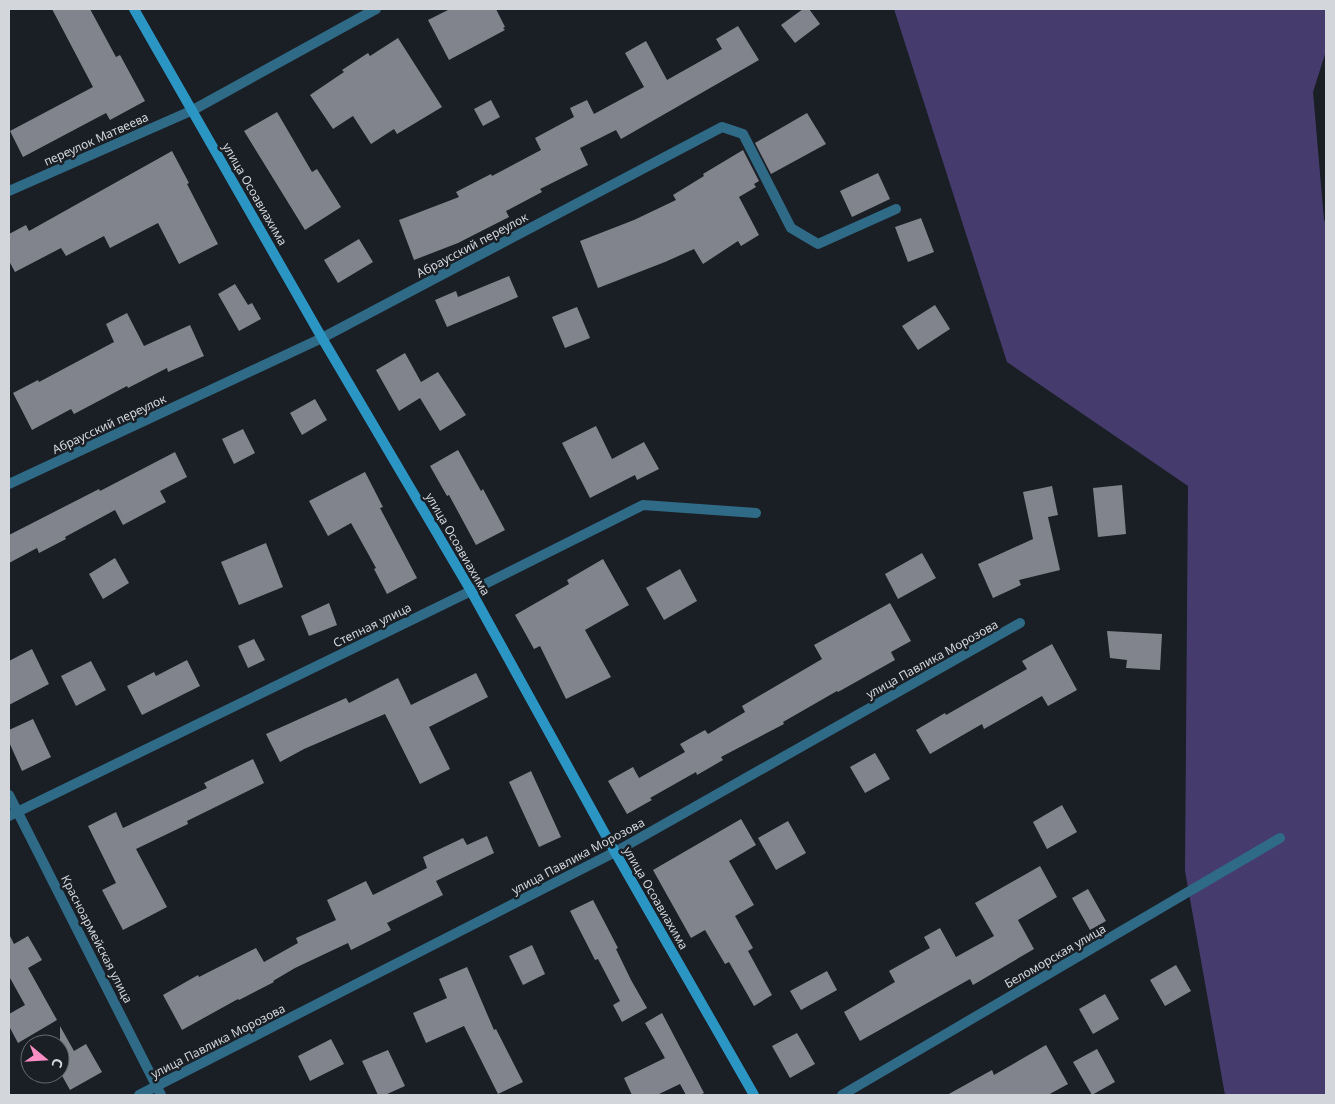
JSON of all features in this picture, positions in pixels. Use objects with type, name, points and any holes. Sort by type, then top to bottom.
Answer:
[{"type":"street","name":"улица Осоавиахима","points":[[134,9],[322,338],[471,591],[615,852],[754,1095]]},
{"type":"street","name":"переулок Матвеева","points":[[9,191],[192,110],[376,9]]},
{"type":"street","name":"Абраусский переулок","points":[[9,484],[322,338],[722,127],[743,134],[791,228],[818,244],[896,209]]},
{"type":"street","name":"Степная улица","points":[[13,814],[471,591],[642,505],[756,513]]},
{"type":"street","name":"улица Павлика Морозова","points":[[140,1095],[159,1091],[615,852],[1020,623]]},
{"type":"street","name":"Красноармейская улица","points":[[9,795],[13,814],[159,1091]]},
{"type":"street","name":"Беломорская улица","points":[[842,1095],[1280,838]]},
{"type":"shaded area","points":[[894,9],[1326,9],[1326,51],[1313,92],[1324,220],[1326,223],[1326,1095],[1225,1095],[1185,871],[1188,486],[1007,362]]},
{"type":"building","points":[[52,9],[90,9],[116,57],[120,55],[145,101],[110,120],[106,113],[23,157],[10,131],[93,87]]},
{"type":"building","points":[[450,9],[496,9],[505,30],[449,60],[428,20]]},
{"type":"building","points":[[803,9],[809,9],[820,24],[795,43],[781,25]]},
{"type":"building","points":[[738,26],[759,60],[621,139],[616,130],[580,148],[588,165],[540,189],[542,192],[506,211],[509,217],[458,243],[414,260],[399,220],[459,197],[456,192],[491,174],[492,176],[541,150],[535,138],[574,117],[570,108],[587,100],[594,114],[644,87],[625,53],[646,41],[667,80],[722,49],[716,39]]},
{"type":"building","points":[[398,38],[442,107],[397,134],[394,129],[371,144],[353,116],[333,129],[310,95],[368,53],[370,56]]},
{"type":"building","points":[[491,100],[500,117],[483,126],[474,109]]},
{"type":"building","points":[[277,112],[312,172],[317,169],[341,207],[305,230],[244,131]]},
{"type":"building","points":[[807,113],[826,144],[771,174],[755,143]]},
{"type":"building","points":[[743,150],[759,181],[754,184],[756,187],[739,197],[759,235],[741,246],[738,241],[703,264],[694,249],[598,288],[580,241],[634,220],[676,200],[673,195]]},
{"type":"building","points":[[172,151],[218,244],[179,264],[158,223],[110,248],[104,236],[66,256],[61,248],[15,272],[9,261],[9,234],[26,225],[29,231]]},
{"type":"building","points":[[878,173],[890,199],[852,217],[840,191]]},
{"type":"building","points":[[921,218],[934,252],[908,262],[895,227]]},
{"type":"building","points":[[359,239],[373,262],[338,283],[324,260]]},
{"type":"building","points":[[509,276],[518,297],[447,327],[435,300],[456,291],[458,297]]},
{"type":"building","points":[[235,284],[248,305],[252,303],[261,319],[239,331],[218,294]]},
{"type":"building","points":[[935,305],[950,329],[918,350],[902,326]]},
{"type":"building","points":[[577,307],[590,338],[565,348],[552,317]]},
{"type":"building","points":[[127,313],[144,346],[190,325],[204,356],[168,372],[167,368],[128,388],[127,386],[74,414],[71,409],[32,430],[13,393],[38,380],[39,382],[114,342],[106,324]]},
{"type":"building","points":[[405,353],[421,382],[438,372],[466,415],[440,431],[420,398],[399,411],[376,370]]},
{"type":"building","points":[[315,399],[327,420],[302,435],[290,413]]},
{"type":"building","points":[[596,426],[612,459],[644,442],[659,469],[637,480],[635,475],[590,498],[562,443]]},
{"type":"building","points":[[243,429],[255,453],[234,464],[222,439]]},
{"type":"building","points":[[458,450],[481,491],[483,489],[505,530],[476,545],[449,495],[447,496],[430,466]]},
{"type":"building","points":[[175,452],[187,477],[160,491],[166,502],[123,525],[115,510],[39,553],[37,548],[9,563],[9,535]]},
{"type":"building","points":[[365,472],[383,507],[380,508],[417,578],[387,594],[374,569],[376,568],[351,523],[328,536],[309,501]]},
{"type":"building","points":[[1122,485],[1126,534],[1098,537],[1093,488]]},
{"type":"building","points":[[1052,486],[1058,515],[1048,517],[1060,570],[1019,580],[1021,585],[993,598],[978,564],[1033,539],[1023,492]]},
{"type":"building","points":[[266,543],[283,587],[239,605],[221,562]]},
{"type":"building","points":[[922,553],[936,578],[898,599],[885,574]]},
{"type":"building","points":[[115,558],[129,583],[103,599],[89,574]]},
{"type":"building","points":[[603,559],[629,605],[585,630],[611,677],[566,699],[540,646],[534,649],[515,615],[569,584],[567,580]]},
{"type":"building","points":[[680,569],[697,601],[664,620],[646,588]]},
{"type":"building","points":[[329,603],[337,625],[309,636],[301,616]]},
{"type":"building","points":[[890,603],[911,641],[891,652],[895,660],[783,722],[784,724],[721,757],[723,760],[697,775],[696,772],[650,798],[652,800],[627,814],[608,781],[633,767],[639,778],[685,752],[680,744],[705,730],[708,734],[745,712],[742,706],[822,659],[814,645]]},
{"type":"building","points":[[1107,631],[1162,634],[1160,670],[1126,668],[1127,660],[1110,658]]},
{"type":"building","points":[[254,639],[265,660],[248,668],[238,646]]},
{"type":"building","points":[[1052,644],[1077,690],[1048,706],[1042,696],[984,729],[982,724],[930,754],[916,730],[1027,669],[1022,661]]},
{"type":"building","points":[[32,649],[49,684],[9,705],[9,661]]},
{"type":"building","points":[[187,660],[200,686],[142,715],[127,686],[154,672],[156,676]]},
{"type":"building","points":[[91,661],[106,690],[76,706],[61,676]]},
{"type":"building","points":[[476,673],[488,697],[429,727],[450,769],[420,784],[385,714],[304,749],[280,762],[266,734],[346,698],[349,703],[398,678],[411,705]]},
{"type":"building","points":[[33,719],[51,757],[22,771],[9,742],[9,730]]},
{"type":"building","points":[[875,753],[890,779],[865,793],[850,767]]},
{"type":"building","points":[[253,759],[264,783],[187,821],[188,824],[136,849],[167,907],[123,930],[102,890],[116,883],[88,826],[116,812],[123,828],[207,788],[204,783]]},
{"type":"building","points":[[531,771],[561,837],[539,847],[509,782]]},
{"type":"building","points":[[1062,805],[1077,832],[1047,849],[1033,822]]},
{"type":"building","points":[[741,819],[756,845],[729,861],[754,905],[735,916],[753,948],[748,951],[772,995],[754,1006],[729,962],[725,964],[705,930],[691,938],[653,870]]},
{"type":"building","points":[[788,821],[806,853],[776,870],[758,838]]},
{"type":"building","points":[[487,836],[494,853],[436,881],[443,895],[387,923],[391,930],[351,950],[348,943],[295,968],[274,982],[238,999],[182,1030],[163,995],[198,975],[199,977],[256,948],[264,962],[298,943],[296,938],[336,920],[327,900],[366,881],[373,895],[427,868],[423,857],[463,838],[467,845]]},
{"type":"building","points":[[1040,866],[1057,897],[1018,920],[1034,949],[973,985],[970,979],[860,1041],[844,1012],[895,982],[889,971],[930,948],[924,937],[940,928],[956,957],[994,936],[975,903]]},
{"type":"building","points":[[1088,889],[1106,921],[1090,930],[1072,898]]},
{"type":"building","points":[[593,900],[618,948],[616,949],[631,980],[647,1008],[622,1022],[613,1005],[620,1001],[598,959],[595,960],[570,911]]},
{"type":"building","points":[[9,934],[14,944],[28,936],[42,960],[28,968],[57,1020],[33,1034],[20,1034],[20,1042],[18,1043],[9,1026],[9,1014],[25,1005],[9,979]]},
{"type":"building","points":[[532,945],[545,974],[523,985],[509,956]]},
{"type":"building","points":[[1176,965],[1191,991],[1165,1006],[1150,980]]},
{"type":"building","points":[[467,967],[494,1030],[496,1029],[523,1082],[498,1094],[464,1026],[426,1043],[413,1013],[447,998],[439,979]]},
{"type":"building","points":[[827,971],[837,990],[801,1010],[790,991]]},
{"type":"building","points":[[1105,994],[1119,1019],[1093,1034],[1079,1009]]},
{"type":"building","points":[[662,1013],[704,1093],[700,1095],[686,1095],[680,1084],[657,1095],[632,1095],[624,1078],[665,1058],[645,1023]]},
{"type":"building","points":[[60,1026],[64,1034],[60,1034]]},
{"type":"building","points":[[797,1033],[815,1064],[790,1078],[772,1046]]},
{"type":"building","points":[[331,1039],[344,1064],[310,1081],[298,1056]]},
{"type":"building","points":[[70,1044],[74,1051],[86,1044],[102,1072],[70,1090],[67,1084],[70,1084]]},
{"type":"building","points":[[1046,1045],[1068,1084],[1048,1095],[947,1095],[992,1070],[994,1075]]},
{"type":"building","points":[[1097,1049],[1115,1082],[1092,1095],[1073,1062]]},
{"type":"building","points":[[388,1050],[405,1086],[385,1095],[378,1095],[362,1061]]}]
